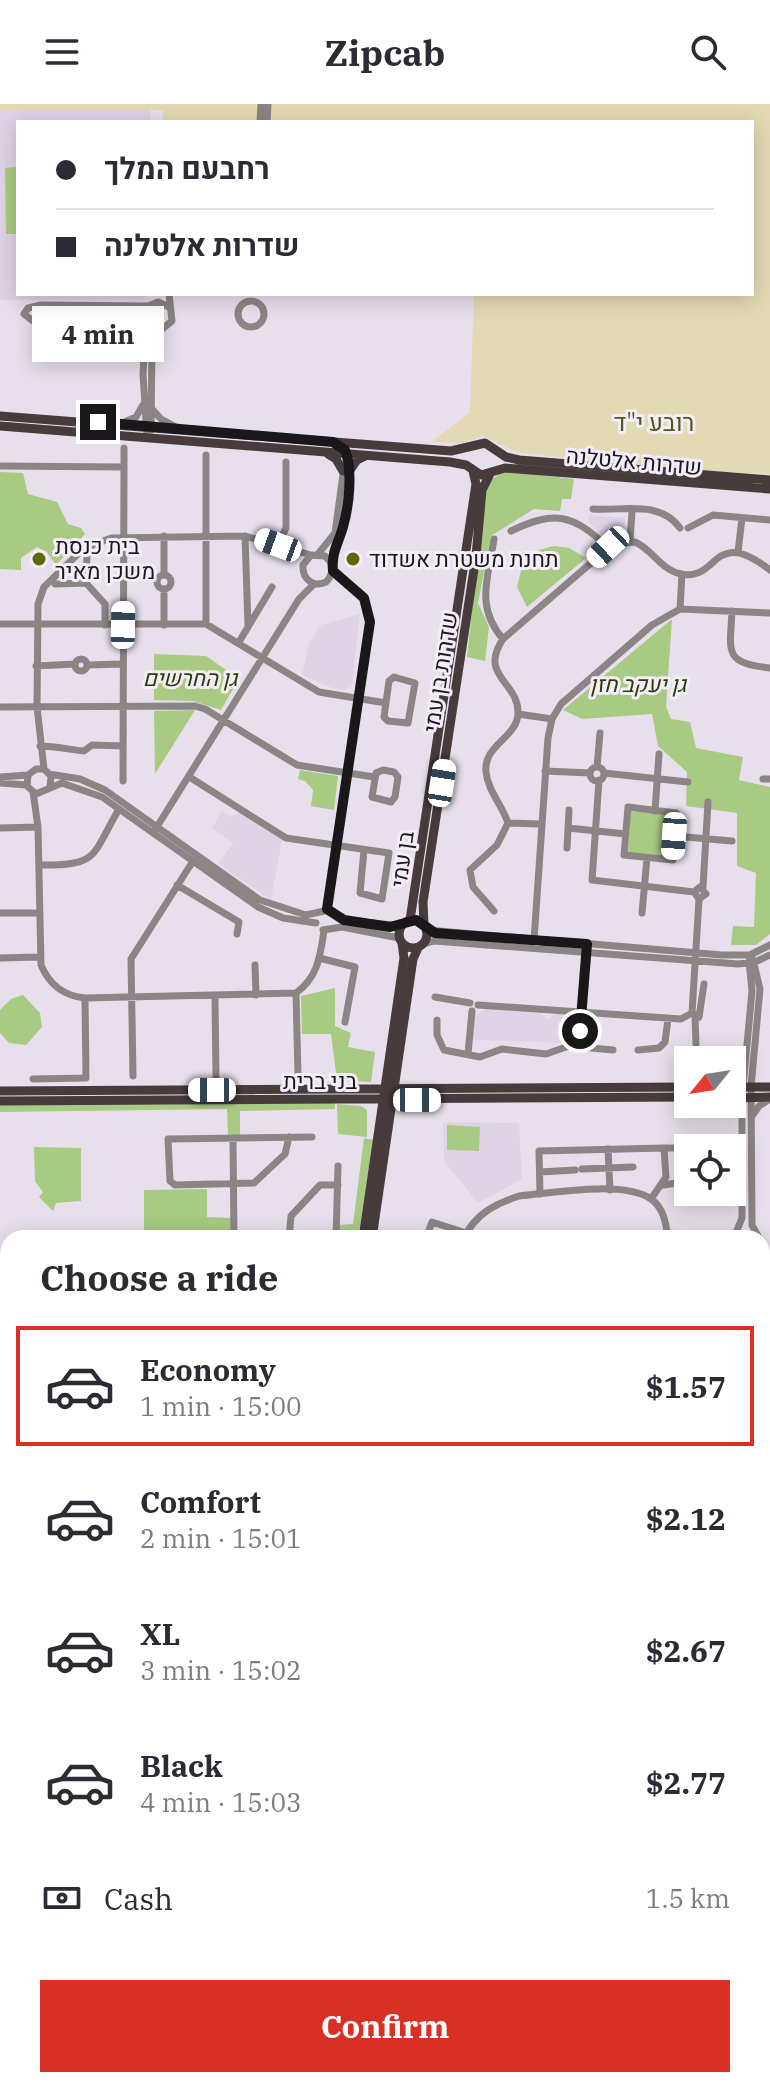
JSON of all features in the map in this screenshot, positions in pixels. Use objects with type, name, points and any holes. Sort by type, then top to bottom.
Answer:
[{"type":"main road","points":[[0,416],[333,442],[367,450],[450,462],[472,470],[493,472],[499,461],[497,451],[488,444],[451,451],[367,450],[347,454],[0,426]]},
{"type":"main road","points":[[472,470],[468,457],[474,447]]},
{"type":"main road","points":[[321,452],[336,459],[346,472],[367,450]]},
{"type":"main road","name":"שדרות אלטלנה","points":[[497,451],[519,460],[770,480]]},
{"type":"main road","name":"בן עמי","points":[[401,940],[476,484],[472,470]]},
{"type":"main road","name":"שדרות אלטלנה","points":[[493,472],[770,489]]},
{"type":"main road","name":"שדרות בן עמי","points":[[421,946],[426,927],[423,902],[476,556],[482,490],[493,472]]},
{"type":"main road","points":[[406,923],[426,927]]},
{"type":"main road","points":[[401,940],[407,948],[421,946]]},
{"type":"main road","points":[[388,1131],[398,1109],[416,1095],[401,1082],[393,1066],[404,958],[401,940]]},
{"type":"main road","points":[[364,1230],[380,1123],[413,959],[421,946]]},
{"type":"main road","points":[[380,1123],[373,1106],[362,1095],[377,1085],[393,1066]]},
{"type":"main road","points":[[746,1091],[770,1086]]},
{"type":"main road","name":"בני ברית","points":[[416,1095],[674,1087]]},
{"type":"main road","name":"בני ברית","points":[[0,1091],[674,1097]]},
{"type":"main road","points":[[746,1093],[770,1098]]},
{"type":"main road","name":"בני ברית","points":[[0,1101],[362,1095]]},
{"type":"main road","points":[[373,1230],[388,1131],[388,1095]]},
{"type":"street","points":[[147,437],[152,408],[152,344],[172,321],[169,296]]},
{"type":"street","points":[[162,330],[153,330],[144,321],[117,309],[51,311],[33,321],[24,314],[28,308],[41,305],[147,306],[160,298],[169,307]]},
{"type":"street","points":[[248,298],[257,298],[264,309],[264,319],[250,327],[238,317],[240,307],[248,298]]},
{"type":"street","points":[[147,306],[144,321],[144,403],[148,427]]},
{"type":"street","points":[[119,424],[136,417],[144,403]]},
{"type":"street","points":[[152,408],[161,419],[180,429]]},
{"type":"street","points":[[326,582],[346,513],[347,454],[333,442]]},
{"type":"street","points":[[123,781],[124,448]]},
{"type":"street","points":[[206,455],[206,624]]},
{"type":"street","points":[[278,545],[286,528],[286,462]]},
{"type":"street","points":[[0,466],[124,467]]},
{"type":"street","points":[[303,565],[335,533],[346,472]]},
{"type":"street","points":[[593,509],[662,511],[684,528],[713,515],[770,520]]},
{"type":"street","points":[[630,541],[632,512]]},
{"type":"street","points":[[511,531],[540,517],[571,519],[608,547]]},
{"type":"street","points":[[738,552],[742,518]]},
{"type":"street","points":[[164,536],[164,575],[158,582],[164,589],[164,625]]},
{"type":"street","points":[[245,536],[248,626]]},
{"type":"street","points":[[38,827],[48,790],[38,729],[36,624],[39,594],[49,581],[95,541],[124,537],[245,536],[290,551],[315,555],[360,594],[370,613],[327,909],[317,919]]},
{"type":"street","points":[[494,539],[484,609],[503,639]]},
{"type":"street","points":[[508,823],[488,783],[486,765],[490,752],[512,728],[518,714],[515,700],[495,667],[497,650],[503,639],[608,547],[630,541],[642,545],[666,567],[682,574],[697,572],[727,554],[738,552],[745,552],[770,570]]},
{"type":"street","points":[[290,551],[303,565],[305,577],[299,599]]},
{"type":"street","points":[[87,554],[86,583],[105,604],[105,625]]},
{"type":"street","points":[[680,609],[682,574]]},
{"type":"street","points":[[305,577],[314,584]]},
{"type":"street","points":[[55,584],[86,583]]},
{"type":"street","points":[[155,830],[191,778],[299,599],[314,584],[346,585]]},
{"type":"street","points":[[239,642],[272,587]]},
{"type":"street","points":[[530,943],[552,719],[569,695],[652,625],[680,609],[770,613]]},
{"type":"street","points":[[732,611],[730,650],[735,660],[746,666],[770,668]]},
{"type":"street","points":[[0,624],[206,624],[319,692],[386,703]]},
{"type":"street","points":[[36,666],[75,664],[81,659],[87,665],[122,664]]},
{"type":"street","points":[[391,678],[413,680],[408,723],[385,719],[386,703],[391,678]]},
{"type":"street","points":[[0,707],[195,706],[297,765],[374,777],[383,770],[396,774],[395,797],[391,802],[373,799],[374,777]]},
{"type":"street","points":[[518,714],[552,719]]},
{"type":"street","points":[[27,785],[38,729]]},
{"type":"street","points":[[600,733],[592,880],[696,896],[706,894],[703,887],[708,802]]},
{"type":"street","points":[[40,746],[65,746],[70,750],[84,751],[92,745],[123,746]]},
{"type":"street","points":[[655,811],[659,754]]},
{"type":"street","points":[[545,771],[688,782]]},
{"type":"street","points":[[0,777],[47,772],[92,783],[146,818],[155,830]]},
{"type":"street","points":[[191,778],[286,838],[389,853],[382,899],[360,893],[364,850]]},
{"type":"street","points":[[0,783],[27,785],[33,792],[38,827],[39,957],[44,973],[68,995],[85,998],[215,997],[296,993],[312,979],[319,958],[324,931],[317,919]]},
{"type":"street","points":[[33,792],[73,784],[155,830],[270,914],[317,919]]},
{"type":"street","points":[[628,807],[676,813],[673,860],[624,855],[626,834],[628,807]]},
{"type":"street","points":[[39,865],[76,866],[86,861],[119,809]]},
{"type":"street","points":[[567,848],[569,810]]},
{"type":"street","points":[[146,818],[168,811]]},
{"type":"street","points":[[508,823],[541,824]]},
{"type":"street","points":[[494,911],[473,887],[470,870],[497,845],[508,823]]},
{"type":"street","points":[[0,828],[38,827]]},
{"type":"street","points":[[568,828],[626,834]]},
{"type":"street","points":[[674,836],[732,841]]},
{"type":"street","points":[[642,913],[647,858]]},
{"type":"street","points":[[133,1076],[131,959],[194,859]]},
{"type":"street","points":[[177,885],[239,922],[237,934]]},
{"type":"street","points":[[696,896],[696,1044]]},
{"type":"street","points":[[327,909],[337,917],[406,923]]},
{"type":"street","points":[[0,913],[38,913]]},
{"type":"street","points":[[335,927],[337,917]]},
{"type":"street","points":[[324,931],[335,927],[401,940]]},
{"type":"street","points":[[426,927],[586,954],[751,960],[770,945]]},
{"type":"street","points":[[421,946],[434,941],[587,944],[731,963],[768,956]]},
{"type":"street","points":[[579,1048],[587,944]]},
{"type":"street","points":[[756,980],[768,956]]},
{"type":"street","points":[[0,958],[39,957]]},
{"type":"street","points":[[319,958],[355,967],[345,1022]]},
{"type":"street","points":[[746,1074],[756,980],[751,960]]},
{"type":"street","points":[[731,963],[756,980]]},
{"type":"street","points":[[255,965],[256,995]]},
{"type":"street","points":[[435,997],[473,1007],[582,1010],[681,1019],[694,1015],[699,1017],[703,1011],[704,984]]},
{"type":"street","points":[[296,993],[298,1075]]},
{"type":"street","points":[[215,997],[216,1077]]},
{"type":"street","points":[[33,1079],[86,1078],[85,998]]},
{"type":"street","points":[[468,1054],[473,1007]]},
{"type":"street","points":[[638,1050],[659,1048],[665,1042],[668,1019]]},
{"type":"street","points":[[437,1020],[437,1035],[444,1050],[480,1057],[502,1049],[546,1054],[569,1046],[613,1050]]},
{"type":"street","points":[[748,1069],[770,1086]]},
{"type":"street","points":[[746,1074],[748,1069]]},
{"type":"street","points":[[751,1118],[756,1109],[770,1098]]},
{"type":"street","points":[[746,1107],[751,1118],[752,1225],[755,1230]]},
{"type":"street","points":[[737,1230],[742,1218],[742,1118]]},
{"type":"street","points":[[289,1137],[285,1154],[257,1182],[234,1185],[172,1184],[169,1178],[168,1139],[289,1137],[312,1137]]},
{"type":"street","points":[[233,1138],[234,1230]]},
{"type":"street","points":[[664,1148],[664,1185]]},
{"type":"street","points":[[527,1151],[674,1148]]},
{"type":"street","points":[[608,1149],[610,1190]]},
{"type":"street","points":[[539,1151],[540,1194]]},
{"type":"street","points":[[336,1230],[338,1166]]},
{"type":"street","points":[[540,1172],[633,1167]]},
{"type":"street","points":[[651,1199],[664,1185],[674,1183]]},
{"type":"street","points":[[290,1230],[291,1216],[320,1185],[338,1185]]},
{"type":"street","points":[[469,1230],[477,1218],[493,1206],[519,1196],[610,1190],[626,1190],[651,1199],[665,1219],[667,1230]]},
{"type":"street","points":[[429,1230],[432,1222],[437,1221],[455,1230]]},
{"type":"shaded area","points":[[0,110],[150,110],[151,120],[16,120],[16,296],[147,296],[144,299],[0,300]]},
{"type":"shaded area","points":[[589,515],[625,518],[624,537],[608,543],[588,521]]},
{"type":"shaded area","points":[[360,614],[352,686],[345,690],[329,687],[302,675],[309,643],[321,625]]},
{"type":"shaded area","points":[[222,811],[231,817],[240,812],[282,840],[271,900],[218,864],[233,843],[212,828]]},
{"type":"shaded area","points":[[489,1007],[540,1012],[547,1020],[557,1012],[575,1015],[574,1043],[473,1040],[472,1018]]},
{"type":"shaded area","points":[[443,1122],[519,1123],[522,1179],[478,1203],[444,1161]]},
{"type":"green space","points":[[16,167],[16,234],[6,234],[5,168]]},
{"type":"green space","points":[[503,471],[574,479],[571,499],[562,499],[560,511],[534,509],[491,536],[478,603],[489,627],[485,661],[467,657],[485,493],[487,483]]},
{"type":"green space","points":[[0,472],[23,473],[28,494],[57,502],[68,524],[81,528],[85,534],[56,565],[47,552],[37,547],[21,558],[21,570],[0,569]]},
{"type":"green space","points":[[554,546],[569,548],[586,558],[527,607],[517,587],[523,562],[539,550]]},
{"type":"green space","name":"גן יעקב חזן","points":[[672,619],[666,707],[671,719],[690,722],[696,748],[743,757],[739,780],[770,787],[770,934],[756,945],[731,945],[733,926],[754,927],[756,873],[737,866],[737,813],[686,806],[687,772],[658,746],[652,714],[582,719],[563,710]]},
{"type":"green space","name":"גן החרשים","points":[[154,654],[206,656],[239,679],[221,710],[193,701],[154,700]]},
{"type":"green space","points":[[195,710],[155,774],[154,711]]},
{"type":"green space","points":[[300,770],[338,776],[334,810],[311,806],[313,790],[305,781],[298,779]]},
{"type":"green space","points":[[631,811],[673,815],[669,857],[628,853]]},
{"type":"green space","points":[[335,988],[335,1026],[351,1033],[348,1047],[375,1052],[371,1082],[337,1080],[331,1034],[302,1034],[301,996]]},
{"type":"green space","points":[[23,995],[40,1013],[42,1027],[26,1045],[9,1043],[0,1033],[0,1010],[11,999]]},
{"type":"green space","points":[[335,1102],[335,1109],[240,1111],[240,1135],[228,1136],[227,1109],[0,1112],[0,1103]]},
{"type":"green space","points":[[337,1104],[361,1106],[367,1110],[367,1137],[338,1134]]},
{"type":"green space","points":[[447,1125],[480,1127],[479,1151],[447,1150]]},
{"type":"green space","points":[[364,1138],[373,1140],[359,1230],[338,1230],[338,1225],[353,1224]]},
{"type":"green space","points":[[34,1147],[81,1148],[81,1201],[56,1203],[53,1211],[39,1197],[43,1192],[35,1181]]},
{"type":"green space","points":[[207,1189],[207,1217],[231,1218],[231,1230],[144,1230],[144,1190]]},
{"type":"sand","points":[[0,104],[770,104],[770,474],[651,468],[516,452],[483,436],[463,443],[432,442],[470,412],[474,296],[754,296],[754,120],[163,120],[163,110],[0,110]]},
{"type":"place","name":"בית כנסת משכן מאיר","points":[[39,559]]},
{"type":"place","name":"תחנת משטרת אשדוד","points":[[353,559]]},
{"type":"district","name":"רובע י\"ד","points":[[654,423]]},
{"type":"route","points":[[98,422],[333,442],[345,450],[348,461],[346,513],[333,554],[333,571],[364,598],[369,608],[370,622],[327,909],[344,920],[390,927],[416,920],[435,933],[587,944],[580,1031]]}]
